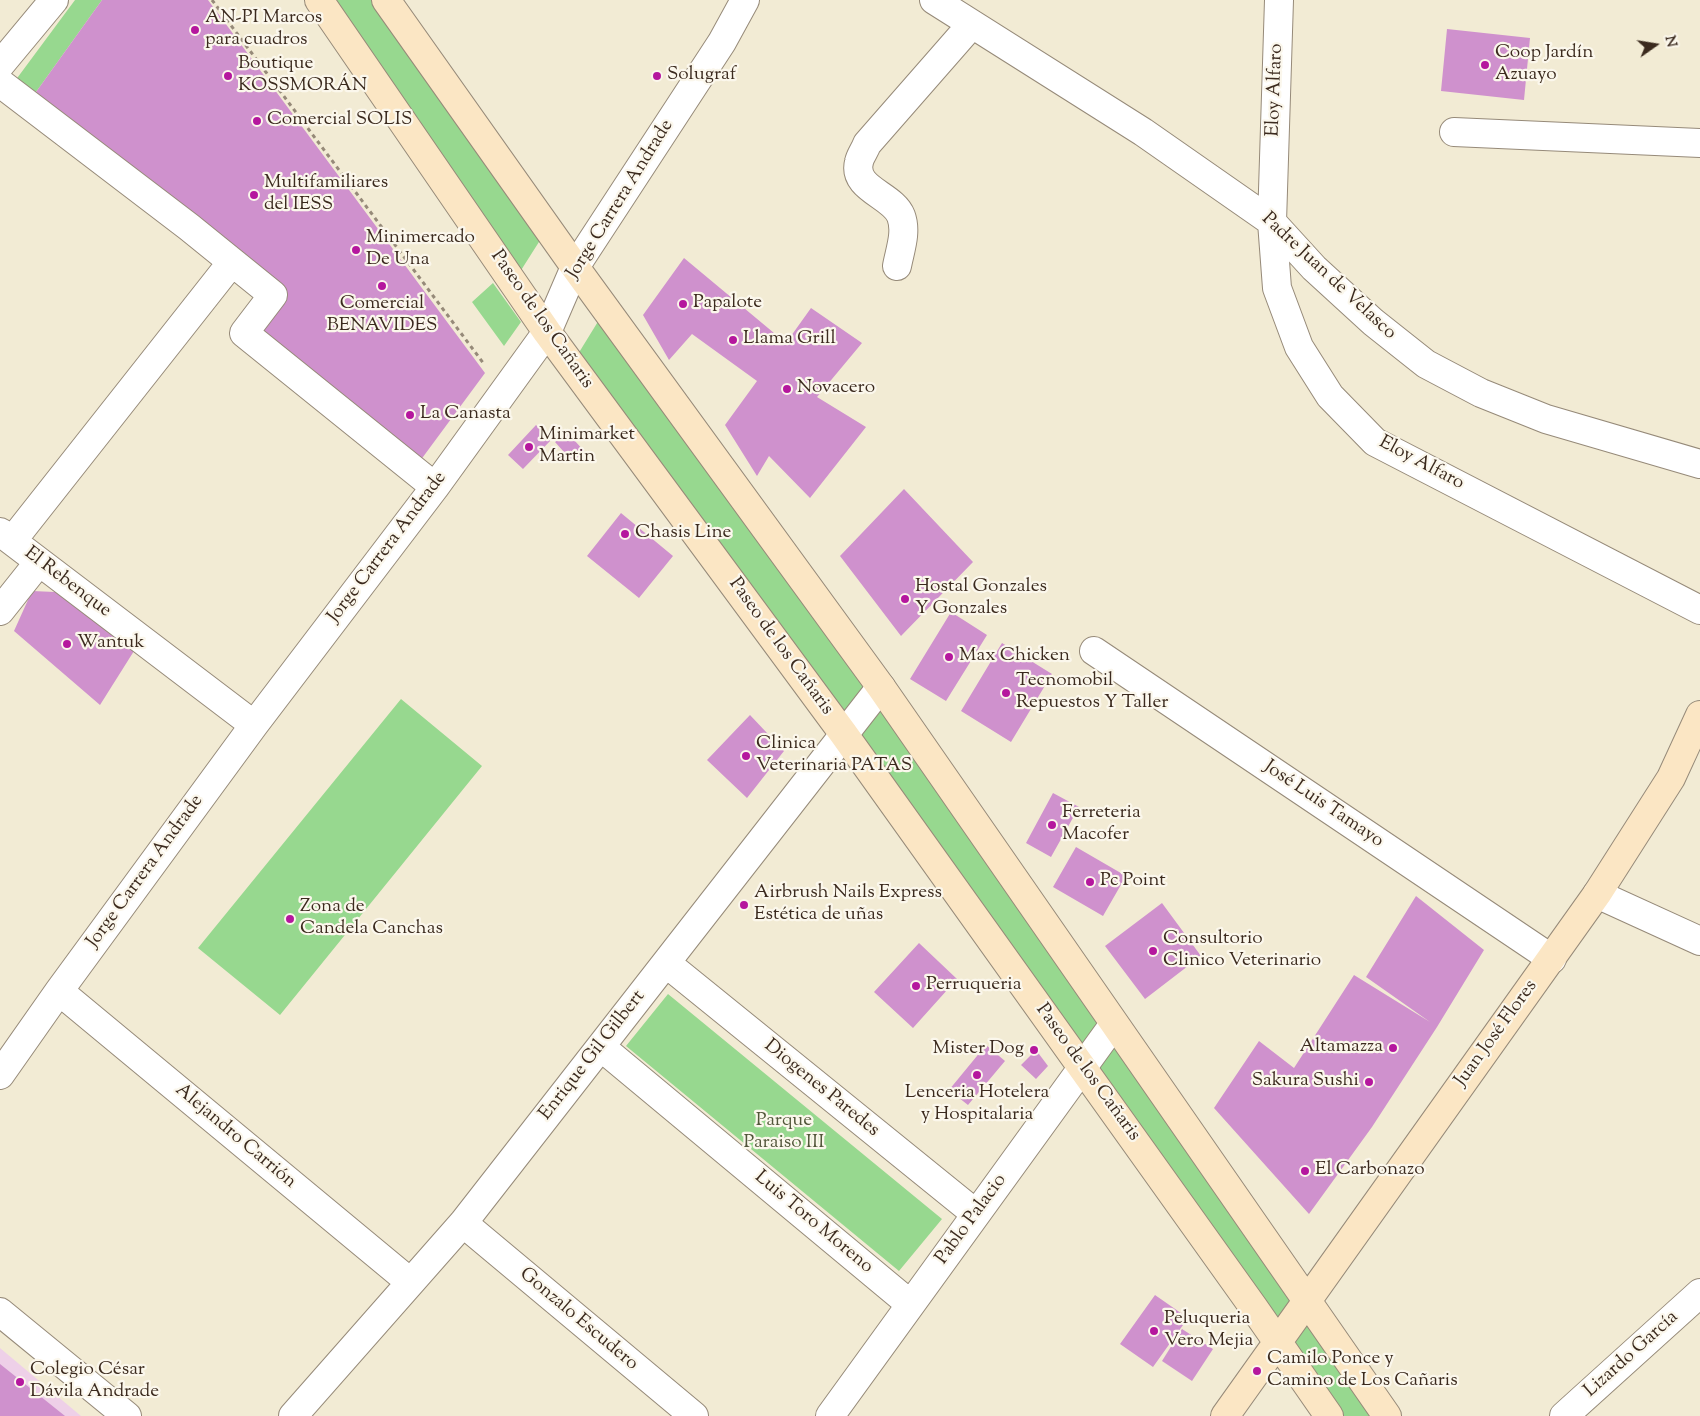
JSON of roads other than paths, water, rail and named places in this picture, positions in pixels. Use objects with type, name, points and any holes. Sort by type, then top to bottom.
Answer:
[{"type":"main road","name":"Paseo de los Cañaris","points":[[319,0],[547,332],[843,733],[1083,1067],[1329,1416]]},
{"type":"main road","points":[[386,0],[575,266],[880,687],[1386,1416]]},
{"type":"main road","name":"Juan José Flores","points":[[1225,1416],[1597,894],[1671,778],[1700,715]]},
{"type":"street","points":[[0,65],[54,0]]},
{"type":"street","name":"Jorge Carrera Andrade","points":[[0,1075],[59,991],[254,725],[435,487],[547,332],[575,266],[722,42],[744,0]]},
{"type":"street","name":"Padre Juan de Velasco","points":[[934,0],[1143,132],[1272,222],[1321,274],[1373,322],[1426,364],[1480,393],[1546,419],[1700,464]]},
{"type":"street","name":"Eloy Alfaro","points":[[1279,0],[1272,222],[1277,288],[1299,347],[1330,396],[1375,442],[1700,610]]},
{"type":"street","points":[[897,266],[904,229],[901,215],[895,206],[866,184],[858,173],[859,162],[867,144],[972,24]]},
{"type":"street","points":[[0,83],[189,227],[273,295],[244,333],[435,487]]},
{"type":"street","points":[[1454,132],[1700,143]]},
{"type":"street","points":[[6,536],[232,262]]},
{"type":"street","name":"El Rebenque","points":[[6,536],[254,725]]},
{"type":"street","points":[[0,611],[39,562]]},
{"type":"street","name":"José Luis Tamayo","points":[[1094,651],[1552,958]]},
{"type":"street","name":"Enrique Gil Gilbert","points":[[293,1416],[462,1223],[880,687]]},
{"type":"street","points":[[1597,894],[1700,941]]},
{"type":"street","name":"Diogenes Paredes","points":[[666,963],[976,1214]]},
{"type":"street","name":"Alejandro Carrión","points":[[59,991],[410,1282]]},
{"type":"street","name":"Pablo Palacio","points":[[830,1416],[1114,1024]]},
{"type":"street","name":"Luis Toro Moreno","points":[[601,1047],[910,1304]]},
{"type":"street","name":"Gonzalo Escudero","points":[[462,1223],[694,1416]]},
{"type":"street","name":"Lizardo García","points":[[1564,1416],[1698,1300]]},
{"type":"street","points":[[0,1312],[127,1416]]},
{"type":"place","name":"AN-PI Marcos para cuadros","points":[[195,30]]},
{"type":"place","name":"Coop Jardín Azuayo","points":[[1485,65]]},
{"type":"place","name":"Boutique KOSSMORÁN","points":[[228,76]]},
{"type":"place","name":"Solugraf","points":[[657,76]]},
{"type":"place","name":"Comercial SOLIS","points":[[257,121]]},
{"type":"place","name":"Multifamiliares del IESS","points":[[254,195]]},
{"type":"place","name":"Minimercado De Una","points":[[356,250]]},
{"type":"place","name":"Comercial BENAVIDES","points":[[382,286]]},
{"type":"place","name":"Papalote","points":[[683,304]]},
{"type":"place","name":"Llama Grill","points":[[733,340]]},
{"type":"place","name":"Novacero","points":[[787,389]]},
{"type":"place","name":"La Canasta","points":[[410,415]]},
{"type":"place","name":"Minimarket Martin","points":[[529,447]]},
{"type":"place","name":"Chasis Line","points":[[625,534]]},
{"type":"place","name":"Hostal Gonzales Y Gonzales","points":[[905,599]]},
{"type":"place","name":"Wantuk","points":[[67,644]]},
{"type":"place","name":"Max Chicken","points":[[949,657]]},
{"type":"place","name":"Tecnomobil Repuestos Y Taller","points":[[1006,693]]},
{"type":"place","name":"Clinica Veterinaria PATAS","points":[[746,756]]},
{"type":"place","name":"Ferreteria Macofer","points":[[1052,825]]},
{"type":"place","name":"Pc Point","points":[[1090,882]]},
{"type":"place","name":"Airbrush Nails Express Estética de uñas","points":[[744,905]]},
{"type":"place","name":"Zona de Candela Canchas","points":[[290,919]]},
{"type":"place","name":"Consultorio Clinico Veterinario","points":[[1153,951]]},
{"type":"place","name":"Perruqueria","points":[[916,986]]},
{"type":"place","name":"Altamazza","points":[[1393,1048]]},
{"type":"place","name":"Mister Dog","points":[[1034,1050]]},
{"type":"place","name":"Lenceria Hotelera y Hospitalaria","points":[[977,1075]]},
{"type":"place","name":"Sakura Sushi","points":[[1369,1082]]},
{"type":"place","name":"El Carbonazo","points":[[1305,1171]]},
{"type":"place","name":"Peluqueria Vero Mejia","points":[[1154,1331]]},
{"type":"place","name":"Camilo Ponce y Camino de Los Cañaris","points":[[1257,1371]]},
{"type":"place","name":"Colegio César Dávila Andrade","points":[[20,1382]]},
{"type":"park label","name":"Parque Paraiso III","points":[[784,1133]]}]
